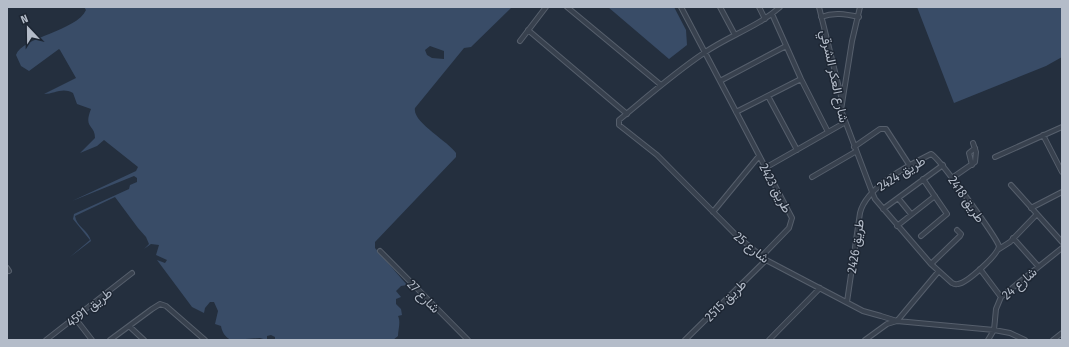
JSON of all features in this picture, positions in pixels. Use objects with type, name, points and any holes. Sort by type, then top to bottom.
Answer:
[{"type":"street","points":[[520,41],[546,7]]},
{"type":"street","points":[[567,7],[661,85]]},
{"type":"street","name":"طريق 2423","points":[[681,7],[792,218],[789,228],[761,257]]},
{"type":"street","points":[[720,7],[735,35]]},
{"type":"street","points":[[759,7],[765,18]]},
{"type":"street","points":[[528,30],[627,114],[661,85],[704,52],[772,14],[780,7]]},
{"type":"street","name":"شارع العكر الشرقي","points":[[819,7],[842,99],[841,110],[844,123],[872,192],[883,209],[897,226],[938,272]]},
{"type":"street","points":[[842,99],[852,40],[860,7]]},
{"type":"street","points":[[772,14],[801,79],[828,132]]},
{"type":"street","points":[[821,17],[836,14],[859,16]]},
{"type":"street","points":[[720,82],[786,46]]},
{"type":"street","points":[[736,112],[801,79]]},
{"type":"street","points":[[768,96],[797,150]]},
{"type":"street","name":"شارع 25","points":[[627,114],[619,120],[619,125],[657,155],[713,212],[766,260],[863,311],[897,321],[994,330],[1010,333],[1025,340]]},
{"type":"street","points":[[765,168],[844,123]]},
{"type":"street","points":[[995,157],[1062,127]]},
{"type":"street","points":[[812,177],[854,149],[880,129],[886,129],[910,166]]},
{"type":"street","points":[[1043,135],[1062,172]]},
{"type":"street","points":[[952,178],[972,165],[976,160],[973,143]]},
{"type":"street","points":[[972,165],[969,153],[975,148]]},
{"type":"street","name":"طريق 2424","points":[[872,192],[910,166],[930,155]]},
{"type":"street","name":"طريق 2418","points":[[930,155],[935,155],[943,165],[998,244],[999,249]]},
{"type":"street","name":"طريق 2423","points":[[713,212],[759,156]]},
{"type":"street","points":[[883,209],[943,165]]},
{"type":"street","points":[[921,236],[946,214],[923,179]]},
{"type":"street","points":[[1011,185],[1062,242]]},
{"type":"street","name":"طريق 2426","points":[[847,302],[860,213],[863,203],[872,192]]},
{"type":"street","points":[[1031,208],[1062,192]]},
{"type":"street","points":[[897,226],[935,196]]},
{"type":"street","points":[[898,198],[911,214]]},
{"type":"street","points":[[865,340],[887,324],[897,321],[938,272],[952,283],[961,283],[980,269],[999,249],[1006,246],[1037,214]]},
{"type":"street","points":[[931,264],[960,236],[961,234],[957,230]]},
{"type":"street","points":[[1013,238],[1038,266]]},
{"type":"street","name":"شارع 24","points":[[994,330],[996,309],[1001,297],[1062,248]]},
{"type":"street","name":"شارع 27","points":[[380,251],[468,340]]},
{"type":"street","name":"طريق 2515","points":[[685,340],[766,260]]},
{"type":"street","points":[[980,269],[1001,297]]},
{"type":"street","name":"طريق 4591","points":[[46,340],[132,273]]},
{"type":"street","points":[[769,340],[820,288]]},
{"type":"street","points":[[110,340],[157,305],[163,305],[206,340]]},
{"type":"street","points":[[75,318],[92,340]]},
{"type":"street","points":[[129,326],[144,340]]},
{"type":"street","points":[[988,340],[994,330]]},
{"type":"street","points":[[1053,340],[1062,333]]},
{"type":"water","points":[[84,7],[512,7],[471,47],[464,48],[415,108],[419,119],[452,148],[456,153],[456,157],[375,242],[375,248],[407,285],[401,286],[396,291],[401,297],[396,299],[396,304],[401,309],[402,315],[398,316],[398,336],[393,340],[275,340],[275,337],[271,335],[267,336],[267,340],[260,338],[231,340],[224,334],[221,326],[215,324],[218,311],[214,302],[210,302],[205,308],[204,313],[192,307],[157,260],[165,263],[167,260],[156,255],[159,245],[151,244],[144,249],[149,244],[146,237],[115,197],[75,216],[78,223],[90,237],[91,241],[70,257],[90,240],[73,219],[74,214],[129,189],[130,185],[137,182],[137,178],[134,176],[72,201],[136,171],[138,167],[104,140],[97,146],[80,153],[95,138],[88,120],[91,109],[77,104],[73,93],[69,91],[44,94],[76,78],[59,49],[29,71],[21,66],[16,55],[20,49],[28,43],[72,23],[81,17],[86,10]],"holes":[[[430,46],[444,51],[444,59],[432,58],[427,55],[425,50]]]},
{"type":"water","points":[[608,7],[674,7],[686,30],[687,45],[669,59]]},
{"type":"water","points":[[917,7],[1062,7],[1062,57],[1046,66],[954,103]]}]
